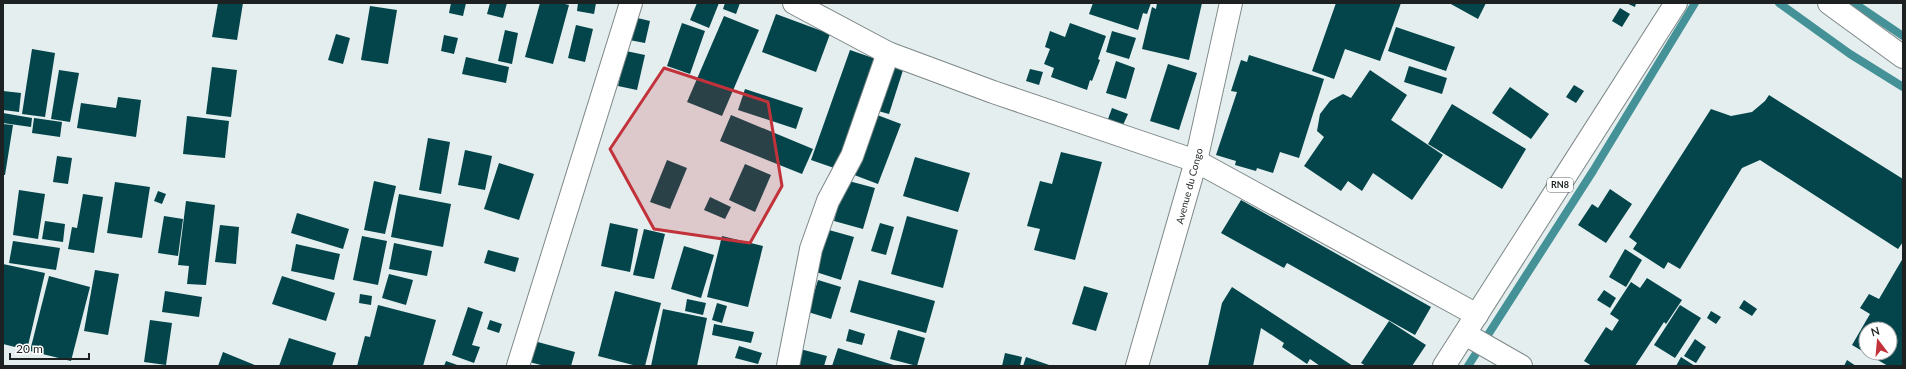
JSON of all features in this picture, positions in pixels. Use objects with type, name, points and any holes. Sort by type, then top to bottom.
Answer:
[{"type":"street","points":[[518,366],[631,3]]},
{"type":"street","points":[[794,3],[888,53],[993,92],[1196,161],[1477,315]]},
{"type":"street","name":"Avenue du Congo","points":[[1137,366],[1196,161],[1231,3]]},
{"type":"street","name":"RN8","points":[[1444,366],[1676,3]]},
{"type":"street","points":[[1829,3],[1903,57]]},
{"type":"street","points":[[788,366],[811,249],[828,201],[852,156],[888,53]]},
{"type":"street","points":[[1465,334],[1521,366]]},
{"type":"highlighted area","points":[[664,68],[768,102],[782,186],[750,243],[654,229],[610,149]]},
{"type":"building","points":[[218,3],[243,3],[237,40],[212,37]]},
{"type":"building","points":[[451,3],[466,3],[463,16],[449,13]]},
{"type":"building","points":[[490,3],[507,3],[503,18],[487,14]]},
{"type":"building","points":[[540,3],[561,3],[569,5],[553,64],[525,57]]},
{"type":"building","points":[[578,3],[596,3],[594,14],[577,11]]},
{"type":"building","points":[[697,3],[719,3],[709,28],[690,20]]},
{"type":"building","points":[[725,3],[740,3],[736,14],[723,9]]},
{"type":"building","points":[[1093,3],[1151,3],[1147,14],[1143,13],[1138,30],[1089,14]]},
{"type":"building","points":[[1157,3],[1202,3],[1189,60],[1142,49],[1152,7],[1156,9]]},
{"type":"building","points":[[1336,3],[1401,3],[1380,61],[1345,49],[1334,79],[1312,71]]},
{"type":"building","points":[[1449,3],[1486,3],[1478,19]]},
{"type":"building","points":[[1626,3],[1636,3],[1635,7]]},
{"type":"building","points":[[370,6],[397,10],[388,64],[361,60]]},
{"type":"building","points":[[1620,8],[1630,14],[1622,27],[1612,21]]},
{"type":"building","points":[[776,14],[830,34],[816,72],[762,52]]},
{"type":"building","points":[[629,16],[650,21],[645,43],[624,39]]},
{"type":"building","points":[[724,16],[759,30],[722,116],[687,102]]},
{"type":"building","points":[[682,23],[705,31],[690,74],[667,66]]},
{"type":"building","points":[[1070,23],[1106,36],[1098,59],[1100,60],[1092,81],[1090,80],[1087,90],[1051,77],[1054,68],[1044,64],[1050,49],[1045,47],[1050,31],[1065,37]]},
{"type":"building","points":[[576,25],[593,29],[585,62],[568,58]]},
{"type":"building","points":[[1396,27],[1455,47],[1446,71],[1388,51]]},
{"type":"building","points":[[505,30],[518,33],[512,64],[498,61]]},
{"type":"building","points":[[1112,31],[1136,38],[1129,59],[1106,52]]},
{"type":"building","points":[[336,34],[350,38],[343,64],[328,60]]},
{"type":"building","points":[[444,35],[458,38],[454,54],[441,51]]},
{"type":"building","points":[[32,49],[55,53],[45,117],[22,114]]},
{"type":"building","points":[[850,50],[876,59],[837,169],[811,160]]},
{"type":"building","points":[[626,51],[645,55],[637,90],[618,86]]},
{"type":"building","points":[[1249,55],[1324,79],[1299,158],[1280,152],[1273,173],[1257,168],[1256,171],[1235,165],[1236,161],[1216,155],[1237,92],[1231,91],[1241,60],[1247,62]]},
{"type":"building","points":[[466,57],[509,67],[506,83],[462,74]]},
{"type":"building","points":[[887,61],[904,67],[889,114],[871,109]]},
{"type":"building","points":[[1116,61],[1135,68],[1126,99],[1106,93]]},
{"type":"building","points":[[1168,64],[1197,73],[1179,130],[1150,121]]},
{"type":"building","points":[[1409,66],[1447,78],[1442,94],[1404,82]]},
{"type":"building","points":[[212,67],[237,70],[231,117],[206,114]]},
{"type":"building","points":[[1030,69],[1043,72],[1039,85],[1026,81]]},
{"type":"building","points":[[59,70],[79,73],[70,122],[51,119]]},
{"type":"building","points":[[1370,70],[1407,95],[1391,120],[1443,155],[1412,200],[1373,173],[1362,191],[1348,181],[1341,191],[1304,166],[1324,137],[1317,131],[1320,114],[1330,101],[1343,94],[1351,98]]},
{"type":"building","points":[[1574,85],[1584,91],[1576,103],[1566,97]]},
{"type":"building","points":[[1510,87],[1549,114],[1531,139],[1492,113]]},
{"type":"building","points":[[745,89],[803,108],[796,129],[738,110]]},
{"type":"building","points":[[3,91],[21,93],[19,112],[3,110]]},
{"type":"building","points":[[1769,95],[1903,179],[1903,242],[1898,249],[1760,160],[1742,168],[1680,269],[1668,262],[1664,269],[1633,249],[1637,243],[1629,237],[1711,109],[1731,116],[1752,112],[1765,101]]},
{"type":"building","points":[[118,97],[141,100],[136,137],[77,128],[81,103],[116,108]]},
{"type":"building","points":[[1452,104],[1526,149],[1502,189],[1428,144]]},
{"type":"building","points":[[1112,108],[1128,114],[1123,125],[1108,119]]},
{"type":"building","points":[[3,113],[32,118],[31,127],[3,123]]},
{"type":"building","points":[[872,113],[901,124],[878,184],[849,173]]},
{"type":"building","points":[[731,115],[813,149],[802,174],[720,141]]},
{"type":"building","points":[[187,116],[229,121],[225,158],[183,154]]},
{"type":"building","points":[[34,118],[62,122],[60,137],[32,133]]},
{"type":"building","points":[[3,124],[13,125],[5,175],[3,175]]},
{"type":"building","points":[[428,138],[450,142],[441,194],[419,190]]},
{"type":"building","points":[[465,150],[492,156],[485,190],[458,185]]},
{"type":"building","points":[[1061,152],[1102,162],[1075,260],[1034,250],[1040,229],[1027,226],[1040,181],[1052,184]]},
{"type":"building","points":[[57,156],[72,158],[68,184],[53,182]]},
{"type":"building","points":[[915,157],[970,173],[958,212],[903,196]]},
{"type":"building","points":[[667,160],[687,168],[670,209],[650,202]]},
{"type":"building","points":[[499,163],[534,174],[519,220],[484,209]]},
{"type":"building","points":[[745,164],[771,175],[755,212],[729,200]]},
{"type":"building","points":[[845,180],[875,188],[863,229],[834,221]]},
{"type":"building","points":[[374,181],[396,186],[385,234],[364,230]]},
{"type":"building","points":[[115,182],[150,187],[142,238],[107,233]]},
{"type":"building","points":[[1610,189],[1632,204],[1606,243],[1578,225],[1592,204],[1598,208]]},
{"type":"building","points":[[19,190],[45,194],[38,239],[13,235]]},
{"type":"building","points":[[158,191],[166,194],[162,204],[154,201]]},
{"type":"building","points":[[83,194],[103,197],[94,253],[68,249],[72,227],[77,228]]},
{"type":"building","points":[[399,194],[451,204],[443,247],[391,237]]},
{"type":"building","points":[[710,197],[731,207],[725,219],[704,210]]},
{"type":"building","points":[[1241,200],[1431,307],[1415,335],[1287,263],[1284,268],[1221,233]]},
{"type":"building","points":[[186,201],[215,205],[206,285],[187,284],[189,266],[178,265]]},
{"type":"building","points":[[297,213],[349,229],[343,249],[291,233]]},
{"type":"building","points":[[164,216],[183,219],[178,256],[158,253]]},
{"type":"building","points":[[907,216],[958,230],[943,288],[891,274]]},
{"type":"building","points":[[45,221],[65,224],[63,242],[42,239]]},
{"type":"building","points":[[610,223],[638,229],[630,272],[601,266]]},
{"type":"building","points":[[880,223],[894,227],[886,255],[871,251]]},
{"type":"building","points":[[220,225],[239,227],[236,264],[215,262]]},
{"type":"building","points":[[644,229],[665,234],[654,279],[633,275]]},
{"type":"building","points":[[829,230],[854,237],[841,280],[816,272]]},
{"type":"building","points":[[362,236],[387,241],[378,285],[353,280]]},
{"type":"building","points":[[722,236],[763,246],[748,307],[707,297]]},
{"type":"building","points":[[13,241],[60,248],[56,270],[9,263]]},
{"type":"building","points":[[394,243],[432,251],[427,276],[389,269]]},
{"type":"building","points":[[296,244],[340,254],[334,280],[291,271]]},
{"type":"building","points":[[684,246],[714,255],[701,298],[671,289]]},
{"type":"building","points":[[1625,249],[1642,260],[1626,287],[1609,277]]},
{"type":"building","points":[[488,250],[519,258],[515,272],[484,263]]},
{"type":"building","points":[[1903,258],[1903,366],[1888,366],[1879,361],[1898,361],[1898,321],[1866,321],[1870,314],[1860,308],[1869,294],[1879,299]]},
{"type":"building","points":[[3,264],[45,273],[27,350],[3,344]]},
{"type":"building","points":[[95,270],[119,274],[108,335],[84,331]]},
{"type":"building","points":[[389,274],[413,280],[406,305],[382,298]]},
{"type":"building","points":[[49,276],[90,287],[71,361],[30,351]]},
{"type":"building","points":[[282,276],[335,293],[326,321],[272,304]]},
{"type":"building","points":[[1647,278],[1682,300],[1666,324],[1664,322],[1635,366],[1592,366],[1584,361],[1606,327],[1612,331],[1619,320],[1610,314],[1631,282],[1640,288]]},
{"type":"building","points":[[818,280],[841,287],[831,319],[808,312]]},
{"type":"building","points":[[859,280],[935,301],[926,333],[850,312]]},
{"type":"building","points":[[1084,286],[1108,293],[1096,331],[1072,324]]},
{"type":"building","points":[[1232,287],[1353,366],[1320,366],[1310,359],[1307,364],[1282,347],[1284,343],[1261,328],[1253,366],[1208,366],[1222,303]]},
{"type":"building","points":[[1604,290],[1616,298],[1610,308],[1597,300]]},
{"type":"building","points":[[165,291],[202,297],[199,317],[162,312]]},
{"type":"building","points":[[615,291],[661,303],[645,366],[637,366],[598,356]]},
{"type":"building","points":[[360,294],[372,296],[371,305],[359,303]]},
{"type":"building","points":[[687,299],[706,303],[703,315],[685,311]]},
{"type":"building","points":[[1744,300],[1757,309],[1752,316],[1739,308]]},
{"type":"building","points":[[717,303],[727,306],[722,323],[712,320]]},
{"type":"building","points":[[378,305],[436,320],[423,366],[357,366],[365,336],[370,337]]},
{"type":"building","points":[[1680,305],[1701,318],[1675,358],[1654,345]]},
{"type":"building","points":[[468,307],[483,312],[472,345],[480,347],[474,363],[452,355]]},
{"type":"building","points":[[663,309],[707,318],[697,366],[651,366]]},
{"type":"building","points":[[1711,311],[1721,317],[1716,324],[1707,318]]},
{"type":"building","points":[[150,320],[172,323],[166,365],[144,362]]},
{"type":"building","points":[[490,320],[502,324],[499,333],[487,329]]},
{"type":"building","points":[[1389,321],[1426,345],[1412,366],[1366,366],[1361,363]]},
{"type":"building","points":[[714,324],[754,332],[751,343],[712,335]]},
{"type":"building","points":[[849,329],[865,334],[862,345],[846,341]]},
{"type":"building","points":[[898,330],[925,338],[917,366],[890,359]]},
{"type":"building","points":[[1858,335],[1858,348],[1852,345]]},
{"type":"building","points":[[289,338],[336,353],[332,366],[279,366]]},
{"type":"building","points":[[1695,339],[1706,347],[1696,363],[1684,356]]},
{"type":"building","points":[[534,341],[575,352],[571,366],[545,366],[529,362]]},
{"type":"building","points":[[739,346],[762,353],[758,364],[735,358]]},
{"type":"building","points":[[838,348],[897,366],[832,366]]},
{"type":"building","points":[[800,349],[827,356],[824,366],[796,366]]},
{"type":"building","points":[[223,352],[257,366],[218,366]]},
{"type":"building","points":[[1005,353],[1022,357],[1020,366],[1002,366]]},
{"type":"building","points":[[1026,357],[1052,366],[1023,366]]},
{"type":"building","points":[[1681,357],[1695,366],[1676,366]]},
{"type":"building","points":[[1847,360],[1856,366],[1844,366]]},
{"type":"building","points":[[446,361],[460,366],[444,366]]},
{"type":"waterway","points":[[1468,366],[1593,171],[1695,3]]},
{"type":"waterway","points":[[1779,3],[1850,54],[1903,87]]},
{"type":"waterway","points":[[1854,3],[1903,36]]}]
